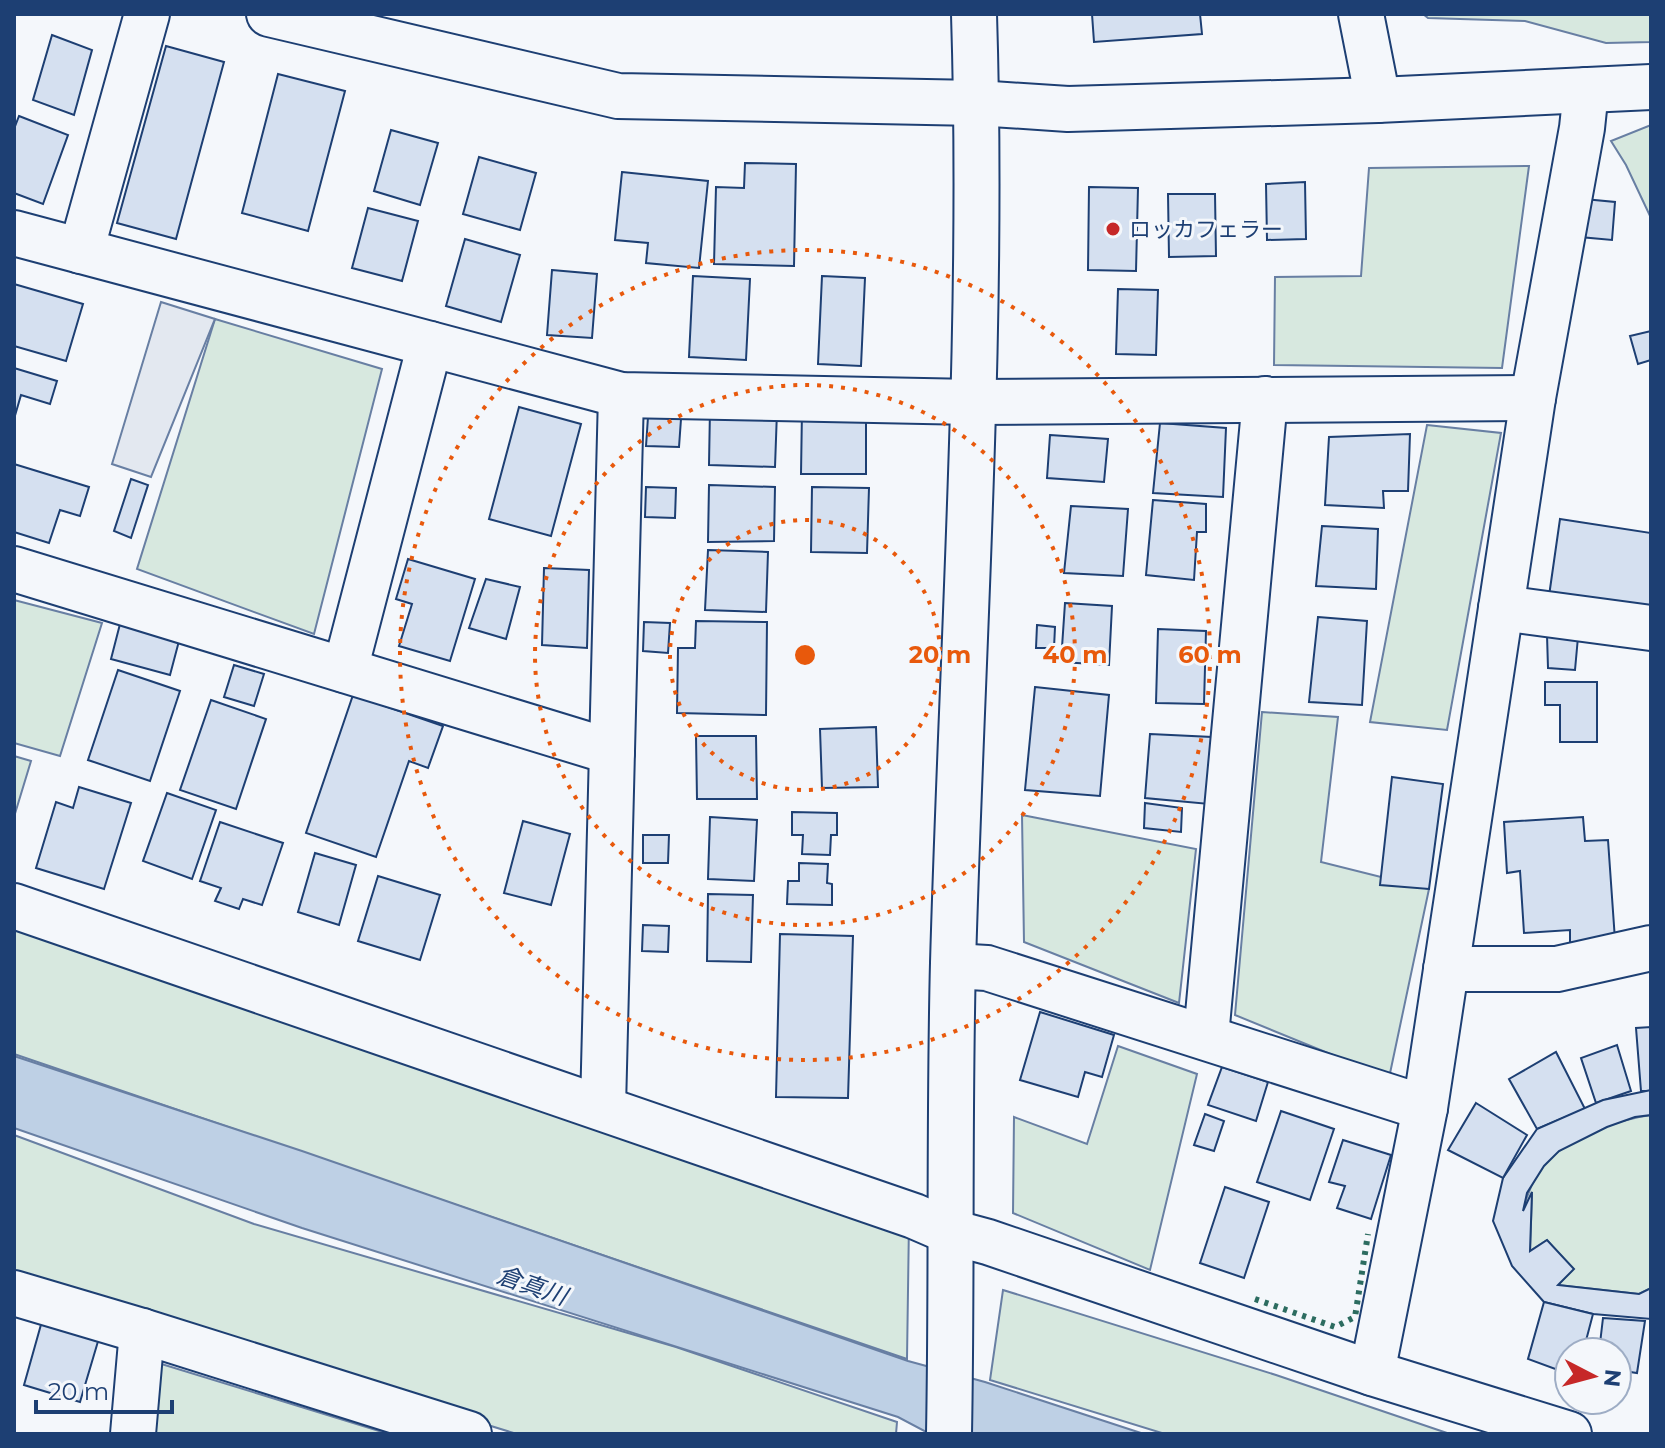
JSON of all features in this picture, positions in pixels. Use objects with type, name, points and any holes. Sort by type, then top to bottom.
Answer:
[{"type":"street","points":[[81,251],[147,14]]},
{"type":"street","points":[[269,14],[618,96],[977,103],[1068,109],[1378,100],[1651,87]]},
{"type":"street","points":[[949,1434],[953,966],[973,402],[977,103],[974,14]]},
{"type":"street","points":[[1361,14],[1378,100]]},
{"type":"street","points":[[1372,1373],[1425,1108],[1533,398],[1582,128],[1586,90]]},
{"type":"street","points":[[14,233],[621,395],[973,402],[1533,398]]},
{"type":"street","points":[[345,670],[430,344]]},
{"type":"street","points":[[603,1107],[621,395]]},
{"type":"street","points":[[1206,1036],[1265,399]]},
{"type":"street","points":[[14,569],[612,752]]},
{"type":"street","points":[[1501,608],[1651,628]]},
{"type":"street","points":[[14,906],[603,1107],[914,1216],[951,1232],[1372,1373],[1569,1434]]},
{"type":"street","points":[[1446,969],[1557,969],[1651,948]]},
{"type":"street","points":[[953,966],[987,968],[1425,1108]]},
{"type":"street","points":[[14,1293],[469,1434]]},
{"type":"street","points":[[133,1434],[142,1331]]},
{"type":"shaded area","points":[[1423,14],[1651,14],[1651,42],[1606,43],[1525,21],[1428,18]]},
{"type":"shaded area","points":[[1651,125],[1651,218],[1611,141]]},
{"type":"shaded area","points":[[1529,166],[1502,368],[1274,365],[1275,277],[1361,276],[1369,168]]},
{"type":"shaded area","points":[[161,302],[215,319],[151,477],[112,464]]},
{"type":"shaded area","points":[[215,319],[382,369],[314,634],[137,569]]},
{"type":"shaded area","points":[[1427,425],[1501,433],[1447,730],[1370,722]]},
{"type":"shaded area","points":[[14,600],[102,623],[60,756],[14,743]]},
{"type":"shaded area","points":[[1262,712],[1338,717],[1321,862],[1429,889],[1389,1078],[1235,1015]]},
{"type":"shaded area","points":[[14,756],[31,761],[14,817]]},
{"type":"shaded area","points":[[1022,815],[1196,849],[1179,1003],[1024,942]]},
{"type":"shaded area","points":[[14,906],[909,1222],[907,1359],[14,1054]]},
{"type":"shaded area","points":[[1118,1046],[1197,1074],[1150,1270],[1013,1213],[1014,1117],[1087,1144]]},
{"type":"shaded area","points":[[1651,1115],[1651,1288],[1639,1294],[1558,1285],[1573,1269],[1547,1240],[1530,1251],[1532,1194],[1523,1211],[1534,1181],[1553,1156],[1579,1139],[1624,1121]]},
{"type":"shaded area","points":[[14,1135],[254,1224],[676,1347],[897,1422],[896,1434],[517,1434],[14,1279]]},
{"type":"shaded area","points":[[1003,1290],[1276,1375],[1450,1434],[1165,1434],[990,1380]]},
{"type":"shaded area","points":[[155,1362],[389,1434],[150,1434]]},
{"type":"water","name":"倉真川","points":[[14,1056],[302,1151],[908,1361],[985,1382],[1144,1434],[930,1434],[898,1417],[302,1228],[14,1128]]},
{"type":"building","points":[[1092,14],[1200,14],[1202,34],[1094,42]]},
{"type":"building","points":[[52,35],[92,50],[74,115],[33,100]]},
{"type":"building","points":[[166,46],[224,62],[176,239],[117,223]]},
{"type":"building","points":[[278,74],[345,91],[308,231],[242,213]]},
{"type":"building","points":[[19,116],[68,135],[43,204],[14,193],[14,129]]},
{"type":"building","points":[[391,130],[438,143],[420,205],[374,191]]},
{"type":"building","points":[[479,157],[536,173],[520,230],[463,214]]},
{"type":"building","points":[[745,163],[796,164],[794,266],[714,264],[716,187],[744,188]]},
{"type":"building","points":[[622,172],[708,181],[699,268],[646,263],[648,243],[615,240]]},
{"type":"building","points":[[1305,182],[1306,239],[1267,240],[1266,184]]},
{"type":"building","name":"ロッカフェラー","points":[[1089,187],[1138,188],[1136,271],[1088,270]]},
{"type":"building","points":[[1168,194],[1215,194],[1216,256],[1169,257]]},
{"type":"building","points":[[1584,199],[1615,202],[1612,240],[1580,237]]},
{"type":"building","points":[[368,208],[418,221],[402,281],[352,268]]},
{"type":"building","points":[[465,239],[520,255],[501,322],[446,306]]},
{"type":"building","points":[[552,270],[597,274],[592,338],[547,335]]},
{"type":"building","points":[[693,276],[750,279],[746,360],[689,357]]},
{"type":"building","points":[[822,276],[865,278],[861,366],[818,364]]},
{"type":"building","points":[[14,284],[83,304],[66,361],[14,346]]},
{"type":"building","points":[[1118,289],[1158,290],[1156,355],[1116,354]]},
{"type":"building","points":[[1651,331],[1651,360],[1638,364],[1630,336]]},
{"type":"building","points":[[14,368],[57,381],[50,404],[21,395],[14,419]]},
{"type":"building","points":[[519,407],[581,424],[551,536],[489,519]]},
{"type":"building","points":[[710,409],[777,411],[775,467],[709,465]]},
{"type":"building","points":[[802,410],[866,410],[866,474],[801,474]]},
{"type":"building","points":[[648,417],[681,419],[679,447],[646,446]]},
{"type":"building","points":[[1160,423],[1226,428],[1223,497],[1153,493]]},
{"type":"building","points":[[1410,434],[1408,491],[1383,491],[1384,508],[1325,505],[1329,437]]},
{"type":"building","points":[[1050,435],[1108,439],[1104,482],[1047,478]]},
{"type":"building","points":[[14,464],[89,487],[80,516],[60,510],[49,543],[14,532]]},
{"type":"building","points":[[131,479],[148,485],[131,538],[114,531]]},
{"type":"building","points":[[709,485],[775,487],[774,541],[708,542]]},
{"type":"building","points":[[646,487],[676,488],[675,518],[645,517]]},
{"type":"building","points":[[812,487],[869,488],[867,553],[811,552]]},
{"type":"building","points":[[1153,500],[1206,504],[1206,532],[1197,532],[1194,580],[1146,575]]},
{"type":"building","points":[[1071,506],[1128,509],[1123,576],[1064,573]]},
{"type":"building","points":[[1560,519],[1651,533],[1651,612],[1549,596]]},
{"type":"building","points":[[1322,526],[1378,529],[1376,589],[1316,586]]},
{"type":"building","points":[[708,550],[768,552],[766,612],[705,610]]},
{"type":"building","points":[[408,559],[475,579],[450,661],[399,646],[412,604],[396,599]]},
{"type":"building","points":[[544,568],[589,570],[587,648],[542,645]]},
{"type":"building","points":[[486,579],[520,587],[506,639],[469,628]]},
{"type":"building","points":[[1065,603],[1112,606],[1109,665],[1061,662]]},
{"type":"building","points":[[1318,617],[1367,621],[1362,705],[1309,702]]},
{"type":"building","points":[[696,621],[767,622],[766,715],[677,713],[678,648],[695,648]]},
{"type":"building","points":[[644,622],[670,623],[668,653],[643,651]]},
{"type":"building","points":[[120,624],[179,641],[170,675],[111,659]]},
{"type":"building","points":[[1037,625],[1055,627],[1054,648],[1036,648]]},
{"type":"building","points":[[1158,629],[1206,631],[1204,704],[1156,703]]},
{"type":"building","points":[[1547,635],[1578,637],[1575,670],[1548,668]]},
{"type":"building","points":[[234,665],[264,674],[254,706],[224,697]]},
{"type":"building","points":[[118,670],[180,691],[150,781],[88,760]]},
{"type":"building","points":[[1545,682],[1597,682],[1597,742],[1560,742],[1560,705],[1545,705]]},
{"type":"building","points":[[1035,687],[1109,695],[1100,796],[1025,790]]},
{"type":"building","points":[[353,695],[443,726],[428,768],[409,761],[376,857],[306,833]]},
{"type":"building","points":[[211,700],[266,719],[236,809],[180,790]]},
{"type":"building","points":[[876,727],[878,787],[822,788],[820,729]]},
{"type":"building","points":[[1150,734],[1212,737],[1209,804],[1145,798]]},
{"type":"building","points":[[696,736],[756,736],[757,799],[697,799]]},
{"type":"building","points":[[1392,777],[1443,784],[1429,889],[1380,885]]},
{"type":"building","points":[[79,787],[131,803],[104,889],[36,868],[56,802],[73,808]]},
{"type":"building","points":[[167,793],[216,810],[192,879],[143,861]]},
{"type":"building","points":[[1145,803],[1182,808],[1181,832],[1144,828]]},
{"type":"building","points":[[792,812],[837,813],[837,835],[831,835],[830,855],[802,854],[803,835],[792,835]]},
{"type":"building","points":[[710,817],[757,820],[754,881],[708,879]]},
{"type":"building","points":[[1583,817],[1585,841],[1608,840],[1615,940],[1570,943],[1570,930],[1524,933],[1520,871],[1507,873],[1504,822]]},
{"type":"building","points":[[523,821],[570,834],[551,905],[504,893]]},
{"type":"building","points":[[220,822],[283,843],[262,905],[243,899],[239,909],[215,901],[221,888],[200,881]]},
{"type":"building","points":[[643,835],[669,835],[668,863],[643,863]]},
{"type":"building","points":[[315,853],[356,865],[339,925],[298,912]]},
{"type":"building","points":[[799,863],[828,864],[827,883],[832,884],[832,905],[787,904],[788,881],[799,881]]},
{"type":"building","points":[[378,876],[440,895],[420,960],[358,941]]},
{"type":"building","points":[[708,894],[753,895],[751,962],[707,961]]},
{"type":"building","points":[[643,925],[669,926],[668,952],[642,951]]},
{"type":"building","points":[[780,934],[853,936],[848,1098],[776,1097]]},
{"type":"building","points":[[1040,1012],[1114,1035],[1102,1077],[1085,1072],[1078,1097],[1020,1080]]},
{"type":"building","points":[[1651,1027],[1651,1091],[1641,1091],[1636,1028]]},
{"type":"building","points":[[1617,1045],[1631,1091],[1596,1103],[1581,1058]]},
{"type":"building","points":[[1556,1052],[1585,1109],[1537,1129],[1509,1079]]},
{"type":"building","points":[[1222,1067],[1268,1082],[1256,1121],[1208,1105]]},
{"type":"building","points":[[1651,1090],[1651,1115],[1607,1127],[1559,1151],[1544,1166],[1527,1193],[1523,1211],[1532,1192],[1530,1251],[1547,1240],[1574,1269],[1558,1285],[1639,1294],[1651,1288],[1651,1319],[1593,1314],[1544,1302],[1512,1266],[1493,1221],[1503,1178],[1537,1129],[1603,1100]]},
{"type":"building","points":[[1476,1103],[1527,1135],[1503,1178],[1448,1150]]},
{"type":"building","points":[[1281,1111],[1334,1129],[1310,1200],[1257,1182]]},
{"type":"building","points":[[1205,1114],[1224,1121],[1214,1151],[1194,1145]]},
{"type":"building","points":[[1343,1140],[1391,1155],[1371,1219],[1337,1208],[1345,1186],[1329,1182]]},
{"type":"building","points":[[1225,1187],[1269,1202],[1244,1278],[1200,1263]]},
{"type":"building","points":[[1544,1302],[1593,1314],[1587,1336],[1553,1336],[1553,1368],[1528,1359]]},
{"type":"building","points":[[1603,1318],[1645,1321],[1637,1373],[1633,1372],[1633,1336],[1601,1336]]},
{"type":"building","points":[[42,1321],[99,1338],[80,1402],[24,1385]]},
{"type":"hedge","points":[[1255,1299],[1335,1327],[1355,1317],[1368,1234]]},
{"type":"place","name":"ロッカフェラー","points":[[1113,229]]}]
